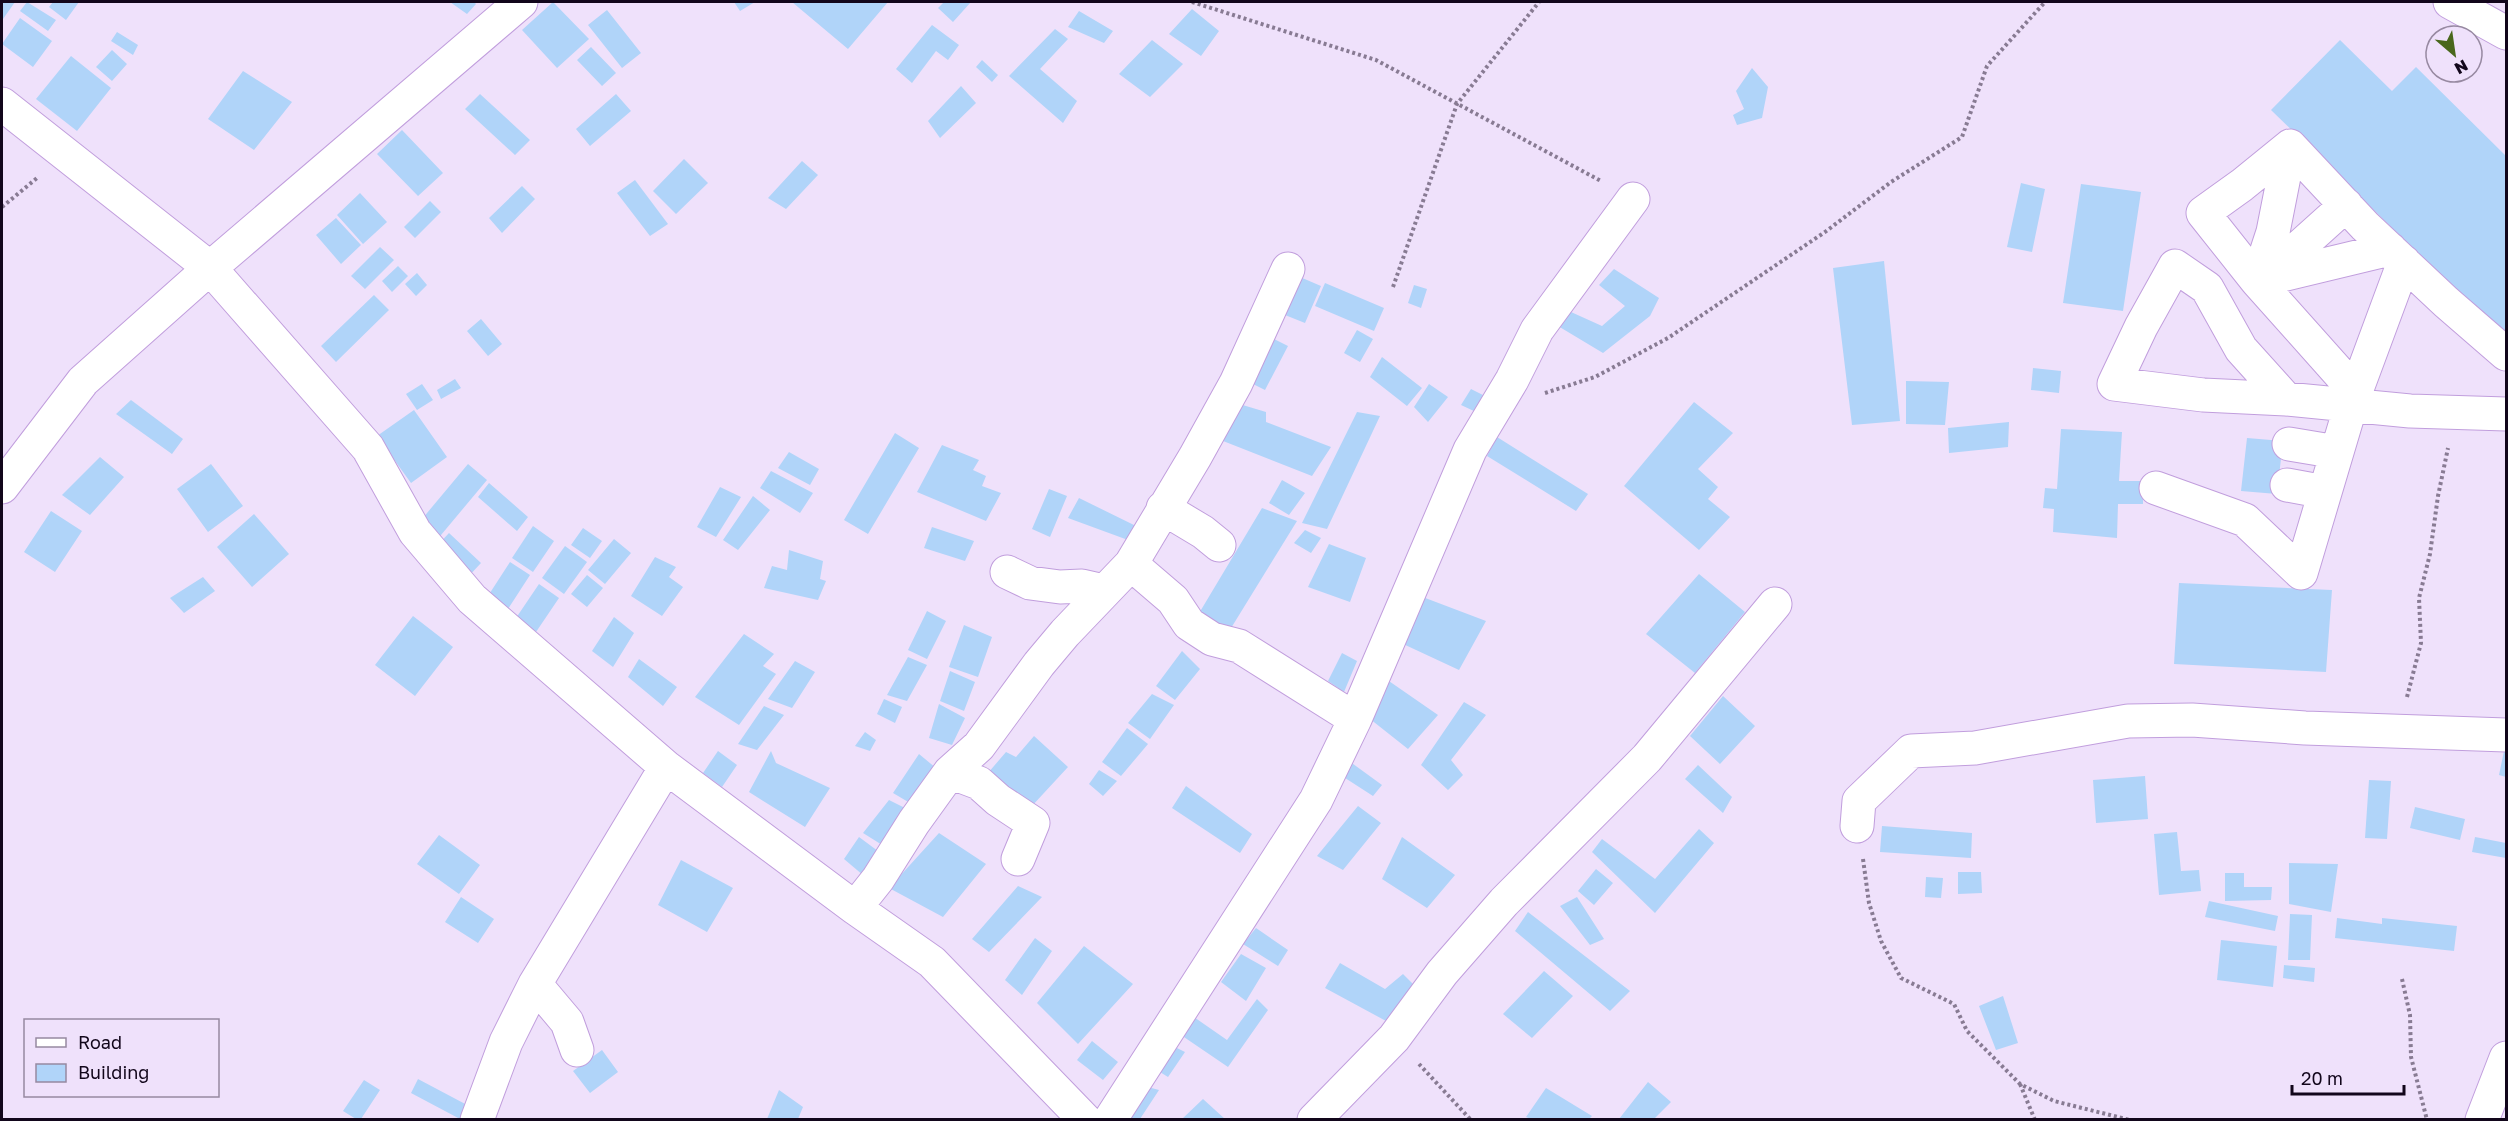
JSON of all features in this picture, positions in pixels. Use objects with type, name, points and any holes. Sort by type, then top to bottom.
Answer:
[{"type":"street","points":[[2,487],[83,381],[210,268],[521,2]]},
{"type":"street","points":[[2450,2],[2506,33]]},
{"type":"street","points":[[2,104],[210,268],[368,448],[415,532],[472,599],[666,767],[855,908],[932,962],[1085,1119]]},
{"type":"street","points":[[2290,146],[2397,256],[2506,354]]},
{"type":"street","points":[[2290,146],[2204,213],[2260,280],[2353,399]]},
{"type":"street","points":[[2260,280],[2273,232],[2290,146]]},
{"type":"street","points":[[1110,1119],[1316,800],[1355,719],[1470,450],[1537,330],[1633,199]]},
{"type":"street","points":[[2260,280],[2346,204]]},
{"type":"street","points":[[2260,280],[2397,256]]},
{"type":"street","points":[[2156,488],[2245,520],[2301,573],[2397,256]]},
{"type":"street","points":[[2286,399],[2241,349],[2207,288],[2175,266],[2140,327],[2114,384],[2203,395],[2286,399],[2353,399],[2454,412],[2506,414]]},
{"type":"street","points":[[855,908],[878,879],[914,822],[950,772],[979,746],[1039,664],[1131,564],[1236,383],[1288,268]]},
{"type":"street","points":[[2289,444],[2337,452]]},
{"type":"street","points":[[2287,484],[2325,492]]},
{"type":"street","points":[[1163,508],[1219,544]]},
{"type":"street","points":[[1131,564],[1173,600],[1189,624],[1212,639],[1239,646],[1355,719]]},
{"type":"street","points":[[1007,572],[1030,583],[1059,587],[1082,586],[1104,591]]},
{"type":"street","points":[[1314,1119],[1394,1038],[1442,973],[1497,911],[1647,758],[1776,604]]},
{"type":"street","points":[[1857,826],[1859,801],[1911,751],[1975,748],[2128,721],[2192,720],[2396,732],[2506,735]]},
{"type":"street","points":[[477,1119],[506,1042],[535,984],[666,767]]},
{"type":"street","points":[[950,772],[979,783],[998,800],[1033,823],[1018,859]]},
{"type":"street","points":[[535,984],[567,1022],[577,1050]]},
{"type":"street","points":[[2482,1119],[2506,1058]]},
{"type":"path","points":[[1192,2],[1376,60],[1633,199]]},
{"type":"path","points":[[1393,287],[1456,104],[1539,2]]},
{"type":"path","points":[[1494,410],[1596,377],[1668,338],[1825,232],[1891,182],[1962,137],[1987,66],[2045,2]]},
{"type":"path","points":[[2,207],[65,154]]},
{"type":"path","points":[[2396,732],[2421,643],[2419,598],[2430,554],[2454,412]]},
{"type":"path","points":[[1857,826],[1869,903],[1881,942],[1901,978],[1954,1004],[1967,1031],[2020,1084],[2054,1101],[2130,1119]]},
{"type":"path","points":[[2402,979],[2410,1015],[2411,1057],[2427,1119]]},
{"type":"path","points":[[1394,1038],[1471,1119]]},
{"type":"path","points":[[2020,1084],[2035,1119]]},
{"type":"building","points":[[2,2],[15,2],[3,19],[2,17]]},
{"type":"building","points":[[27,2],[56,20],[48,31],[20,11]]},
{"type":"building","points":[[53,2],[79,2],[66,20],[49,7]]},
{"type":"building","points":[[450,2],[474,2],[476,4],[467,14]]},
{"type":"building","points":[[553,2],[589,39],[557,68],[522,30]]},
{"type":"building","points":[[734,2],[755,2],[740,11]]},
{"type":"building","points":[[792,2],[888,2],[848,49]]},
{"type":"building","points":[[944,2],[971,2],[953,22],[938,8]]},
{"type":"building","points":[[1192,9],[1219,31],[1201,56],[1169,34]]},
{"type":"building","points":[[607,10],[641,53],[622,68],[588,25]]},
{"type":"building","points":[[1079,11],[1113,31],[1104,43],[1068,27]]},
{"type":"building","points":[[20,18],[52,41],[33,67],[2,44]]},
{"type":"building","points":[[932,25],[959,45],[948,60],[936,51],[912,83],[896,69]]},
{"type":"building","points":[[1055,29],[1068,39],[1040,69],[1077,101],[1063,123],[1009,76]]},
{"type":"building","points":[[117,32],[138,45],[133,55],[111,41]]},
{"type":"building","points":[[1152,40],[1183,64],[1150,97],[1119,74]]},
{"type":"building","points":[[2340,40],[2392,91],[2416,67],[2424,75],[2424,84],[2433,84],[2506,156],[2506,339],[2271,110]]},
{"type":"building","points":[[591,47],[616,73],[602,86],[577,60]]},
{"type":"building","points":[[112,50],[127,64],[112,81],[96,67]]},
{"type":"building","points":[[71,56],[111,88],[77,131],[36,99]]},
{"type":"building","points":[[982,60],[998,75],[992,82],[976,67]]},
{"type":"building","points":[[1752,68],[1768,87],[1762,118],[1737,125],[1733,115],[1744,109],[1736,91]]},
{"type":"building","points":[[243,71],[292,102],[254,150],[208,119]]},
{"type":"building","points":[[961,86],[976,103],[940,138],[928,121]]},
{"type":"building","points":[[480,94],[530,140],[515,155],[465,109]]},
{"type":"building","points":[[616,94],[631,111],[590,146],[576,129]]},
{"type":"building","points":[[402,130],[443,173],[418,196],[377,154]]},
{"type":"building","points":[[684,159],[708,183],[676,214],[653,191]]},
{"type":"building","points":[[802,161],[818,175],[786,209],[768,198]]},
{"type":"building","points":[[635,180],[668,224],[650,236],[617,193]]},
{"type":"building","points":[[2021,183],[2045,189],[2032,252],[2007,247]]},
{"type":"building","points":[[2081,184],[2141,192],[2123,311],[2063,303]]},
{"type":"building","points":[[522,186],[535,199],[502,233],[489,218]]},
{"type":"building","points":[[360,193],[387,222],[363,244],[337,215]]},
{"type":"building","points":[[430,201],[441,212],[415,238],[404,227]]},
{"type":"building","points":[[336,218],[361,245],[341,264],[316,235]]},
{"type":"building","points":[[380,247],[394,260],[365,289],[351,276]]},
{"type":"building","points":[[1884,261],[1900,421],[1852,425],[1833,268]]},
{"type":"building","points":[[398,266],[408,276],[392,292],[382,281]]},
{"type":"building","points":[[1614,269],[1659,298],[1650,316],[1603,353],[1558,326],[1571,312],[1602,326],[1625,306],[1599,285]]},
{"type":"building","points":[[417,273],[427,285],[416,296],[405,284]]},
{"type":"building","points":[[1300,277],[1321,286],[1305,323],[1285,315]]},
{"type":"building","points":[[1325,283],[1384,308],[1374,331],[1315,306]]},
{"type":"building","points":[[1414,285],[1427,289],[1421,308],[1408,303]]},
{"type":"building","points":[[374,295],[389,310],[336,362],[321,346]]},
{"type":"building","points":[[481,319],[502,344],[488,356],[467,331]]},
{"type":"building","points":[[1357,330],[1373,339],[1360,362],[1344,353]]},
{"type":"building","points":[[1270,337],[1288,346],[1265,390],[1247,381]]},
{"type":"building","points":[[1382,357],[1422,388],[1407,406],[1370,377]]},
{"type":"building","points":[[2033,368],[2061,371],[2059,393],[2031,390]]},
{"type":"building","points":[[455,379],[461,388],[441,399],[437,390]]},
{"type":"building","points":[[1906,381],[1949,382],[1945,425],[1906,424]]},
{"type":"building","points":[[422,384],[433,400],[417,410],[406,394]]},
{"type":"building","points":[[1429,384],[1448,397],[1428,422],[1414,407]]},
{"type":"building","points":[[1471,389],[1485,396],[1476,412],[1461,405]]},
{"type":"building","points":[[131,400],[183,439],[172,454],[116,414]]},
{"type":"building","points":[[1694,402],[1733,433],[1698,469],[1718,487],[1708,499],[1730,517],[1699,550],[1624,486]]},
{"type":"building","points":[[1236,403],[1266,412],[1266,422],[1331,447],[1312,476],[1218,439]]},
{"type":"building","points":[[414,410],[447,457],[411,483],[377,436]]},
{"type":"building","points":[[1357,412],[1380,416],[1327,529],[1302,523]]},
{"type":"building","points":[[2009,422],[2008,447],[1949,453],[1948,428]]},
{"type":"building","points":[[2061,429],[2122,432],[2119,481],[2143,481],[2143,504],[2118,504],[2117,538],[2053,532],[2054,509],[2043,508],[2045,488],[2057,489]]},
{"type":"building","points":[[895,433],[919,448],[868,534],[844,520]]},
{"type":"building","points":[[1497,437],[1588,494],[1576,511],[1487,456]]},
{"type":"building","points":[[2247,438],[2283,441],[2277,494],[2241,491]]},
{"type":"building","points":[[942,445],[979,460],[973,470],[986,476],[982,486],[1001,493],[986,521],[917,492]]},
{"type":"building","points":[[789,452],[819,469],[810,485],[778,468]]},
{"type":"building","points":[[100,457],[124,477],[90,515],[62,495]]},
{"type":"building","points":[[211,464],[243,506],[208,532],[177,489]]},
{"type":"building","points":[[468,464],[487,480],[436,541],[417,525]]},
{"type":"building","points":[[771,471],[813,493],[800,513],[760,488]]},
{"type":"building","points":[[1282,480],[1305,493],[1289,515],[1269,503]]},
{"type":"building","points":[[489,483],[528,517],[517,531],[478,497]]},
{"type":"building","points":[[720,487],[741,497],[716,537],[697,527]]},
{"type":"building","points":[[1049,489],[1067,496],[1050,537],[1032,529]]},
{"type":"building","points":[[753,496],[770,510],[738,550],[723,540]]},
{"type":"building","points":[[1079,498],[1136,526],[1128,540],[1068,518]]},
{"type":"building","points":[[1262,508],[1297,521],[1228,633],[1195,620]]},
{"type":"building","points":[[51,511],[82,531],[55,572],[24,552]]},
{"type":"building","points":[[254,514],[289,554],[252,587],[217,547]]},
{"type":"building","points":[[533,526],[554,541],[533,572],[512,558]]},
{"type":"building","points":[[932,527],[974,541],[965,561],[924,548]]},
{"type":"building","points":[[583,528],[602,541],[590,558],[571,545]]},
{"type":"building","points":[[1305,530],[1321,538],[1311,553],[1294,543]]},
{"type":"building","points":[[449,533],[481,563],[467,578],[435,548]]},
{"type":"building","points":[[614,539],[631,553],[605,584],[588,570]]},
{"type":"building","points":[[1329,544],[1366,558],[1350,602],[1308,587]]},
{"type":"building","points":[[565,546],[587,562],[564,594],[542,578]]},
{"type":"building","points":[[789,550],[823,561],[820,579],[826,581],[818,600],[764,588],[772,566],[787,570]]},
{"type":"building","points":[[655,557],[676,567],[669,577],[683,587],[662,616],[631,596]]},
{"type":"building","points":[[510,562],[530,575],[506,612],[486,599]]},
{"type":"building","points":[[1699,574],[1745,612],[1695,673],[1646,634]]},
{"type":"building","points":[[587,575],[603,588],[587,607],[571,594]]},
{"type":"building","points":[[203,577],[215,591],[184,613],[170,598]]},
{"type":"building","points":[[2179,583],[2332,590],[2326,672],[2174,664]]},
{"type":"building","points":[[539,584],[559,598],[536,632],[516,618]]},
{"type":"building","points":[[1420,596],[1486,621],[1459,670],[1401,643]]},
{"type":"building","points":[[927,611],[946,621],[927,659],[908,650]]},
{"type":"building","points":[[413,616],[453,647],[415,696],[375,665]]},
{"type":"building","points":[[614,617],[634,633],[613,667],[592,651]]},
{"type":"building","points":[[964,625],[992,637],[978,677],[949,667]]},
{"type":"building","points":[[744,634],[774,654],[763,666],[776,674],[739,725],[695,697]]},
{"type":"building","points":[[1182,651],[1200,669],[1175,700],[1156,686]]},
{"type":"building","points":[[1342,653],[1357,661],[1344,692],[1328,681]]},
{"type":"building","points":[[908,657],[927,665],[907,701],[887,695]]},
{"type":"building","points":[[639,659],[677,687],[663,706],[628,677]]},
{"type":"building","points":[[795,661],[815,672],[792,708],[768,699]]},
{"type":"building","points":[[950,671],[975,682],[964,711],[940,701]]},
{"type":"building","points":[[1386,679],[1438,715],[1408,749],[1365,715]]},
{"type":"building","points":[[1152,694],[1174,705],[1150,739],[1128,723]]},
{"type":"building","points":[[1723,696],[1755,726],[1720,764],[1690,736]]},
{"type":"building","points":[[884,699],[902,707],[895,723],[877,714]]},
{"type":"building","points":[[1464,702],[1486,715],[1451,760],[1463,775],[1448,790],[1421,765]]},
{"type":"building","points":[[939,704],[965,718],[952,745],[929,738]]},
{"type":"building","points":[[764,706],[784,715],[757,750],[738,744]]},
{"type":"building","points":[[1127,728],[1148,744],[1121,776],[1102,762]]},
{"type":"building","points":[[865,732],[876,740],[870,751],[855,746]]},
{"type":"building","points":[[1034,736],[1068,767],[1031,807],[988,773],[1006,752],[1016,757]]},
{"type":"building","points":[[718,751],[737,765],[722,787],[703,773]]},
{"type":"building","points":[[771,751],[776,763],[830,788],[805,827],[749,792]]},
{"type":"building","points":[[2504,751],[2506,751],[2506,777],[2499,775]]},
{"type":"building","points":[[919,754],[942,773],[915,806],[893,793]]},
{"type":"building","points":[[1349,761],[1382,785],[1373,796],[1342,776]]},
{"type":"building","points":[[1698,765],[1732,797],[1723,813],[1685,779]]},
{"type":"building","points":[[1099,770],[1117,781],[1103,796],[1089,784]]},
{"type":"building","points":[[2145,776],[2148,819],[2096,823],[2093,780]]},
{"type":"building","points":[[2369,780],[2391,781],[2387,839],[2365,838]]},
{"type":"building","points":[[1186,786],[1252,834],[1240,853],[1172,808]]},
{"type":"building","points":[[889,800],[913,812],[887,848],[863,833]]},
{"type":"building","points":[[1358,806],[1381,823],[1343,870],[1317,856]]},
{"type":"building","points":[[2415,807],[2465,819],[2460,840],[2410,828]]},
{"type":"building","points":[[1882,826],[1972,833],[1971,858],[1880,852]]},
{"type":"building","points":[[1699,829],[1714,843],[1655,913],[1592,852],[1602,839],[1655,879]]},
{"type":"building","points":[[2177,832],[2181,871],[2199,870],[2201,891],[2159,895],[2154,834]]},
{"type":"building","points":[[939,833],[986,864],[943,917],[889,888]]},
{"type":"building","points":[[439,835],[480,865],[459,894],[417,864]]},
{"type":"building","points":[[859,837],[886,857],[870,881],[844,859]]},
{"type":"building","points":[[1402,837],[1455,875],[1427,908],[1382,879]]},
{"type":"building","points":[[2475,837],[2506,843],[2506,858],[2472,852]]},
{"type":"building","points":[[681,860],[733,888],[707,932],[658,905]]},
{"type":"building","points":[[2289,863],[2338,864],[2331,912],[2289,904]]},
{"type":"building","points":[[1596,869],[1613,883],[1594,905],[1578,891]]},
{"type":"building","points":[[1958,872],[1981,872],[1982,893],[1958,894]]},
{"type":"building","points":[[2225,873],[2244,873],[2244,887],[2272,887],[2271,900],[2225,901]]},
{"type":"building","points":[[1926,877],[1943,878],[1941,898],[1925,897]]},
{"type":"building","points":[[1018,886],[1042,897],[989,952],[972,939]]},
{"type":"building","points":[[461,897],[494,919],[478,943],[445,922]]},
{"type":"building","points":[[1577,897],[1604,939],[1590,945],[1560,906]]},
{"type":"building","points":[[2209,901],[2278,916],[2275,931],[2205,917]]},
{"type":"building","points":[[1528,912],[1630,991],[1610,1011],[1515,931]]},
{"type":"building","points":[[2290,914],[2312,915],[2310,960],[2288,960]]},
{"type":"building","points":[[2337,918],[2382,924],[2382,918],[2457,926],[2454,951],[2335,938]]},
{"type":"building","points":[[1256,928],[1288,950],[1278,966],[1243,944]]},
{"type":"building","points":[[1035,938],[1052,951],[1022,995],[1005,980]]},
{"type":"building","points":[[2221,940],[2277,946],[2273,987],[2217,980]]},
{"type":"building","points":[[1084,946],[1133,984],[1078,1044],[1037,1003]]},
{"type":"building","points":[[1241,954],[1266,968],[1246,1001],[1221,982]]},
{"type":"building","points":[[1340,963],[1385,989],[1403,974],[1416,987],[1386,1021],[1325,988]]},
{"type":"building","points":[[2284,965],[2315,968],[2314,982],[2283,978]]},
{"type":"building","points":[[1544,971],[1573,996],[1532,1038],[1503,1014]]},
{"type":"building","points":[[2003,996],[2018,1043],[1996,1050],[1979,1006]]},
{"type":"building","points":[[1257,999],[1268,1010],[1228,1067],[1178,1033],[1191,1015],[1227,1040]]},
{"type":"building","points":[[1092,1041],[1118,1062],[1103,1080],[1077,1060]]},
{"type":"building","points":[[1171,1045],[1185,1052],[1168,1077],[1155,1069]]},
{"type":"building","points":[[602,1050],[618,1072],[590,1093],[573,1071]]},
{"type":"building","points":[[418,1079],[469,1106],[460,1119],[411,1093]]},
{"type":"building","points":[[364,1080],[380,1090],[361,1119],[356,1119],[343,1111]]},
{"type":"building","points":[[1648,1082],[1671,1102],[1654,1119],[1619,1119]]},
{"type":"building","points":[[1144,1086],[1159,1090],[1140,1119],[1133,1119],[1127,1114]]},
{"type":"building","points":[[1546,1088],[1592,1116],[1589,1119],[1531,1119],[1526,1117]]},
{"type":"building","points":[[779,1090],[803,1107],[798,1119],[767,1119]]},
{"type":"building","points":[[1203,1099],[1225,1119],[1182,1119]]}]
